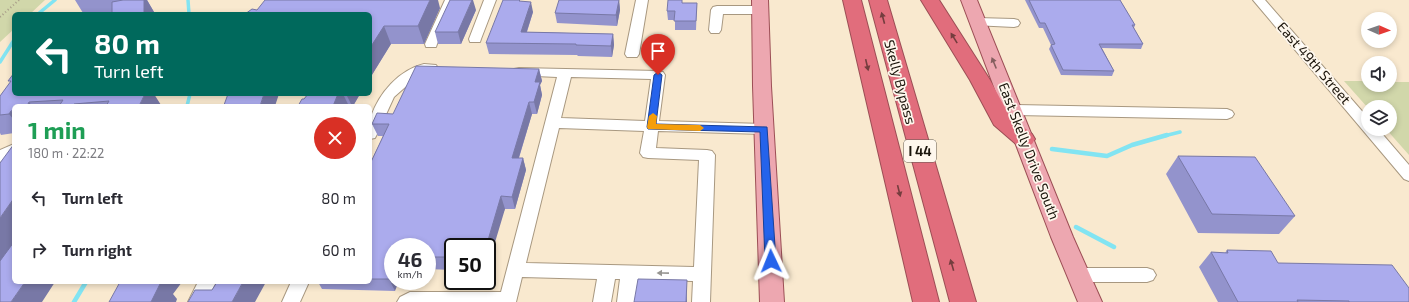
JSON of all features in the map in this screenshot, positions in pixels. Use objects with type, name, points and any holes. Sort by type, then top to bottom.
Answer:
[{"type":"highway","name":"Skelly Bypass","points":[[852,0],[926,302]]},
{"type":"highway","name":"Skelly Bypass","points":[[878,0],[963,302]]},
{"type":"highway","points":[[930,0],[980,80],[1001,120],[1024,138]]},
{"type":"main road","name":"East Skelly Drive South","points":[[969,0],[1090,302]]},
{"type":"main road","points":[[760,5],[772,302]]},
{"type":"street","points":[[431,44],[451,0]]},
{"type":"street","points":[[474,39],[490,0]]},
{"type":"street","points":[[632,54],[642,0]]},
{"type":"street","name":"East 49th Street","points":[[1259,0],[1361,119]]},
{"type":"street","points":[[715,30],[717,10],[760,5]]},
{"type":"street","points":[[978,22],[1014,23]]},
{"type":"street","points":[[372,130],[388,95],[415,71],[424,68],[447,69]]},
{"type":"street","points":[[502,71],[658,75],[648,153],[707,155],[701,302]]},
{"type":"street","points":[[406,302],[410,300],[507,301],[565,73]]},
{"type":"street","points":[[1012,110],[1227,114]]},
{"type":"street","points":[[553,124],[764,129]]},
{"type":"street","points":[[1376,136],[1409,175]]},
{"type":"street","points":[[0,157],[12,149]]},
{"type":"street","points":[[515,270],[702,274]]},
{"type":"street","points":[[602,302],[607,272]]},
{"type":"street","points":[[626,302],[630,273]]},
{"type":"street","points":[[1078,275],[1147,275]]},
{"type":"street","points":[[197,302],[206,284]]},
{"type":"street","points":[[291,302],[299,284]]},
{"type":"path","points":[[0,17],[19,0]]},
{"type":"green space","points":[[0,0],[45,0],[32,12],[12,12],[12,31],[0,42]]},
{"type":"green space","points":[[1344,81],[1361,81],[1361,92],[1397,92],[1397,82],[1409,82],[1409,155],[1392,136],[1397,136],[1397,100],[1361,100]]},
{"type":"building","points":[[123,0],[144,0],[144,12],[112,12],[112,2]]},
{"type":"building","points":[[265,0],[430,0],[418,26],[384,26],[372,45],[372,12],[248,12],[252,9],[257,10]]},
{"type":"building","points":[[450,0],[472,0],[458,32],[435,32]]},
{"type":"building","points":[[503,0],[520,0],[519,1],[531,2],[521,32],[613,34],[611,46],[486,43]]},
{"type":"building","points":[[559,0],[619,0],[616,15],[555,13]]},
{"type":"building","points":[[668,0],[682,0],[682,3],[697,3],[696,21],[674,21],[675,11],[667,11]]},
{"type":"building","points":[[1029,0],[1120,0],[1135,25],[1132,25],[1143,44],[1099,44],[1114,71],[1063,70],[1051,45],[1055,44],[1045,23],[1040,23]]},
{"type":"building","points":[[416,66],[539,69],[535,82],[540,82],[534,102],[529,102],[512,158],[523,158],[512,197],[501,196],[489,238],[444,238],[444,257],[436,257],[436,238],[384,238],[384,279],[372,279],[372,160],[389,124],[372,124],[377,113],[393,114]]},
{"type":"building","points":[[12,76],[12,96],[144,96],[140,104],[107,104],[109,101],[60,104],[63,100],[29,102],[28,104],[12,104],[12,111],[9,114],[0,115],[0,96],[11,81],[8,81]]},
{"type":"building","points":[[227,96],[263,96],[261,104],[224,104]]},
{"type":"building","points":[[306,96],[337,96],[334,104],[299,104],[302,99]]},
{"type":"building","points":[[12,147],[12,201],[0,218],[0,163]]},
{"type":"building","points":[[1178,156],[1255,157],[1295,216],[1212,214]]},
{"type":"building","points":[[12,245],[12,284],[24,284],[11,302],[0,302],[0,261]]},
{"type":"building","points":[[1227,250],[1271,251],[1278,263],[1392,265],[1409,288],[1409,302],[1297,300],[1298,302],[1238,302],[1211,252],[1228,253]]},
{"type":"building","points":[[638,279],[687,280],[686,302],[634,302]]},
{"type":"building","points":[[119,284],[160,284],[151,302],[109,302]]},
{"type":"building","points":[[216,284],[242,284],[232,302],[188,302],[195,290],[212,290]]},
{"type":"waterway","points":[[40,12],[55,0]]},
{"type":"waterway","points":[[188,0],[189,12]]},
{"type":"waterway","points":[[0,62],[12,43]]},
{"type":"waterway","points":[[188,104],[190,96]]},
{"type":"waterway","points":[[1164,136],[1180,132]]},
{"type":"waterway","points":[[1052,149],[1107,156],[1132,145],[1167,135]]},
{"type":"waterway","points":[[1076,227],[1114,247]]},
{"type":"waterway","points":[[74,302],[85,284]]},
{"type":"slow traffic","points":[[653,116],[652,127],[700,128]]},
{"type":"route","points":[[658,75],[652,127],[764,129],[771,261]]}]
